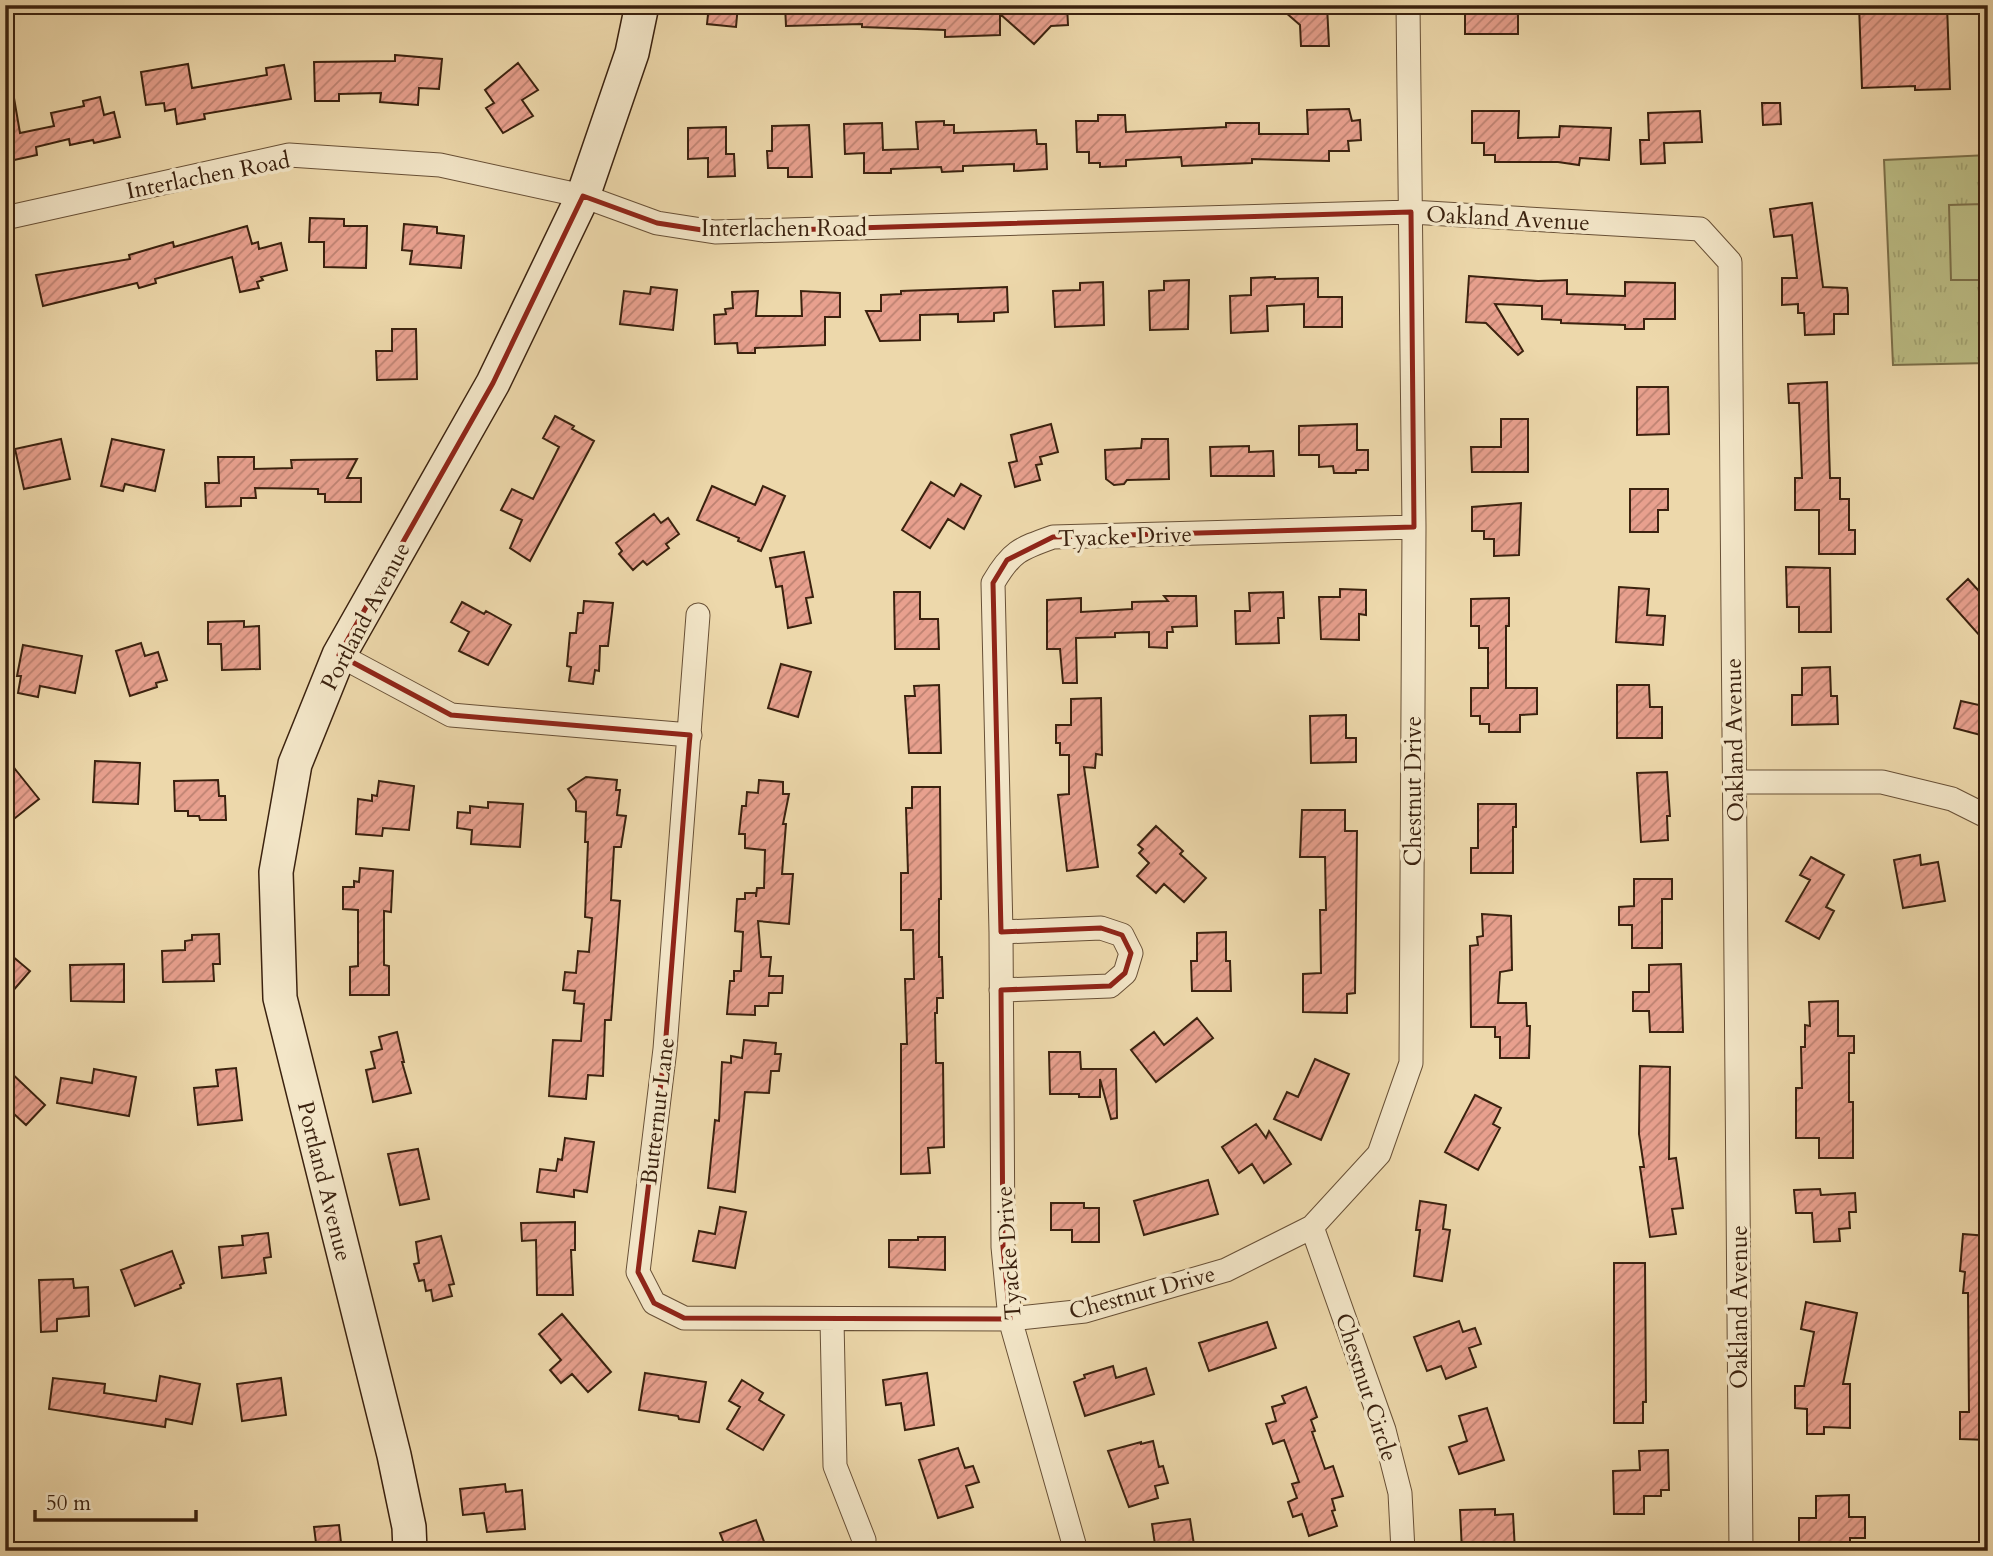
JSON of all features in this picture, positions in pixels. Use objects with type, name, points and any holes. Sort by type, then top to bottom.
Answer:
[{"type":"street","name":"Portland Avenue","points":[[410,1551],[394,1455],[280,998],[276,872],[295,764],[339,655],[493,383],[583,196],[632,53],[642,5]]},
{"type":"street","name":"Chestnut Drive","points":[[1010,1319],[1086,1311],[1226,1270],[1312,1227],[1379,1154],[1411,1063],[1414,527],[1408,5]]},
{"type":"street","name":"Interlachen Road","points":[[5,218],[289,155],[440,165],[583,196],[657,223],[715,232],[1411,212]]},
{"type":"street","name":"Oakland Avenue","points":[[1411,212],[1700,229],[1730,262],[1741,1551]]},
{"type":"street","name":"Tyacke Drive","points":[[1076,1551],[1010,1319],[1003,1247],[1001,932],[993,583],[1007,560],[1028,546],[1053,537],[1414,527]]},
{"type":"street","name":"Butternut Lane","points":[[698,615],[666,1049],[638,1272],[654,1303],[684,1318],[1010,1319]]},
{"type":"street","points":[[339,655],[451,715],[690,735]]},
{"type":"street","points":[[1735,782],[1882,782],[1952,799],[1988,817]]},
{"type":"street","points":[[1000,990],[1110,986],[1125,973],[1131,953],[1122,935],[1101,928],[1001,932]]},
{"type":"street","name":"Chestnut Circle","points":[[1312,1227],[1384,1430],[1400,1493],[1403,1551]]},
{"type":"street","points":[[832,1320],[835,1466],[863,1541]]},
{"type":"highlighted area","points":[[583,196],[657,223],[715,232],[1411,212],[1414,527],[1053,537],[1007,560],[993,583],[1001,932],[1101,928],[1122,935],[1131,953],[1125,973],[1110,986],[1001,990],[1003,1247],[1010,1319],[684,1318],[654,1303],[638,1272],[665,1049],[690,735],[451,715],[339,655],[493,383]]},
{"type":"green space","points":[[1988,155],[1988,363],[1893,365],[1884,160]]},
{"type":"green space","points":[[1983,204],[1985,280],[1951,280],[1949,205]]},
{"type":"building","points":[[709,5],[738,5],[736,27],[707,24]]},
{"type":"building","points":[[785,5],[922,5],[922,8],[963,5],[1067,5],[1068,25],[1051,26],[1034,44],[1000,14],[1000,35],[945,37],[945,30],[862,27],[862,24],[786,26]]},
{"type":"building","points":[[1277,5],[1327,5],[1329,46],[1301,46],[1300,25]]},
{"type":"building","points":[[1487,5],[1518,5],[1518,34],[1465,34],[1465,8],[1487,8]]},
{"type":"building","points":[[1859,5],[1947,5],[1950,89],[1915,90],[1915,86],[1862,88]]},
{"type":"building","points":[[395,55],[442,59],[439,89],[419,88],[418,105],[380,102],[381,93],[339,94],[339,101],[315,101],[314,62],[395,61]]},
{"type":"building","points":[[518,63],[538,90],[522,100],[533,116],[503,133],[486,108],[494,103],[485,90]]},
{"type":"building","points":[[188,64],[192,88],[267,75],[266,68],[284,65],[291,99],[204,114],[205,119],[177,124],[175,109],[165,111],[164,103],[146,105],[141,72]]},
{"type":"building","points":[[100,97],[104,115],[114,112],[120,137],[70,145],[69,139],[36,147],[37,155],[5,162],[5,98],[14,98],[20,133],[54,126],[51,113],[84,106],[83,101]]},
{"type":"building","points":[[1762,103],[1780,103],[1781,124],[1763,125]]},
{"type":"building","points":[[1349,109],[1352,121],[1360,120],[1361,140],[1348,141],[1349,151],[1329,151],[1329,161],[1252,159],[1252,163],[1182,166],[1181,157],[1126,160],[1126,166],[1100,167],[1100,163],[1089,163],[1089,152],[1077,152],[1076,121],[1098,121],[1098,115],[1125,115],[1126,132],[1226,127],[1226,123],[1259,123],[1259,134],[1308,134],[1307,110]]},
{"type":"building","points":[[1472,111],[1519,111],[1518,138],[1559,137],[1560,126],[1611,128],[1609,160],[1580,158],[1579,165],[1558,162],[1495,162],[1495,155],[1484,155],[1484,143],[1472,143]]},
{"type":"building","points":[[1700,111],[1702,142],[1664,143],[1665,163],[1641,164],[1640,140],[1649,140],[1648,113]]},
{"type":"building","points":[[944,121],[944,125],[954,125],[954,133],[1036,130],[1037,144],[1046,144],[1047,169],[1014,171],[1014,164],[963,166],[963,171],[942,172],[941,167],[864,173],[864,153],[845,154],[844,124],[882,123],[883,150],[918,149],[916,122]]},
{"type":"building","points":[[809,125],[812,177],[788,177],[788,168],[768,168],[767,151],[772,151],[772,126]]},
{"type":"building","points":[[726,127],[726,154],[734,154],[735,176],[708,177],[708,158],[688,159],[688,128]]},
{"type":"building","points":[[1812,203],[1823,287],[1847,288],[1848,314],[1834,314],[1834,334],[1805,335],[1804,313],[1798,313],[1798,304],[1782,305],[1782,278],[1797,278],[1792,235],[1774,237],[1770,209]]},
{"type":"building","points":[[310,218],[344,219],[344,226],[367,226],[366,268],[324,267],[324,242],[309,242]]},
{"type":"building","points":[[404,224],[437,227],[437,233],[464,236],[461,268],[410,264],[412,251],[402,250]]},
{"type":"building","points":[[247,226],[252,244],[258,242],[259,249],[281,243],[287,270],[261,277],[263,280],[257,282],[259,288],[240,292],[232,257],[155,279],[156,283],[139,288],[137,283],[43,306],[36,275],[130,259],[129,255],[173,242],[174,247]]},
{"type":"building","points":[[1469,276],[1538,281],[1567,280],[1567,294],[1625,296],[1625,282],[1675,283],[1675,319],[1644,319],[1644,329],[1625,329],[1625,325],[1561,323],[1561,320],[1542,319],[1542,306],[1495,304],[1523,351],[1518,355],[1486,323],[1466,322]]},
{"type":"building","points":[[1251,278],[1318,278],[1318,297],[1342,297],[1342,327],[1304,327],[1304,304],[1267,306],[1268,331],[1231,333],[1230,296],[1251,295]]},
{"type":"building","points":[[1189,280],[1188,329],[1150,330],[1149,291],[1164,290],[1164,281]]},
{"type":"building","points":[[1103,282],[1104,325],[1055,327],[1053,291],[1080,290],[1080,283]]},
{"type":"building","points":[[651,287],[677,290],[673,330],[620,324],[624,291],[650,294]]},
{"type":"building","points":[[1007,287],[1008,312],[994,313],[994,321],[958,322],[958,314],[920,315],[920,340],[880,341],[866,311],[881,311],[881,295],[901,294],[901,291]]},
{"type":"building","points":[[758,291],[756,316],[802,316],[801,291],[840,293],[840,317],[825,317],[825,345],[755,348],[755,353],[738,353],[737,343],[715,344],[714,315],[726,314],[725,309],[733,308],[732,292]]},
{"type":"building","points":[[392,329],[416,329],[417,379],[377,380],[376,351],[392,351]]},
{"type":"building","points":[[1827,382],[1830,478],[1840,478],[1840,499],[1849,499],[1849,530],[1855,530],[1855,554],[1819,554],[1819,510],[1795,510],[1795,478],[1802,478],[1799,403],[1789,403],[1788,384]]},
{"type":"building","points":[[1637,387],[1668,387],[1669,434],[1637,435]]},
{"type":"building","points":[[555,416],[594,441],[530,561],[510,548],[522,520],[501,510],[512,489],[533,499],[559,447],[543,438]]},
{"type":"building","points":[[1501,419],[1528,419],[1528,472],[1472,472],[1471,447],[1501,447]]},
{"type":"building","points":[[1051,424],[1058,452],[1040,457],[1042,464],[1036,465],[1040,480],[1015,487],[1009,463],[1017,461],[1011,435]]},
{"type":"building","points":[[1357,424],[1357,450],[1368,450],[1368,470],[1334,473],[1333,466],[1319,467],[1319,455],[1299,455],[1299,426]]},
{"type":"building","points":[[61,439],[70,479],[24,489],[15,449]]},
{"type":"building","points":[[112,439],[164,450],[155,491],[125,484],[123,491],[101,486]]},
{"type":"building","points":[[1142,439],[1168,439],[1169,479],[1127,480],[1124,484],[1114,485],[1106,479],[1105,450],[1141,448]]},
{"type":"building","points":[[1249,446],[1249,452],[1273,451],[1274,476],[1211,476],[1210,447]]},
{"type":"building","points":[[218,457],[254,457],[254,469],[292,468],[291,460],[357,459],[347,478],[361,478],[361,502],[325,502],[325,494],[318,494],[318,489],[255,488],[256,498],[241,498],[241,506],[206,507],[205,483],[219,483]]},
{"type":"building","points":[[931,482],[954,496],[961,484],[981,496],[964,529],[948,519],[930,548],[902,530]]},
{"type":"building","points":[[712,486],[755,505],[763,486],[785,496],[761,551],[738,541],[739,538],[697,520]]},
{"type":"building","points":[[1630,489],[1668,489],[1668,510],[1658,510],[1658,532],[1630,532]]},
{"type":"building","points":[[1521,503],[1519,555],[1494,556],[1494,539],[1484,539],[1484,531],[1472,531],[1472,507]]},
{"type":"building","points":[[654,514],[661,523],[668,518],[679,534],[666,544],[669,548],[647,565],[643,561],[633,570],[619,554],[622,551],[616,543]]},
{"type":"building","points":[[804,552],[813,597],[806,598],[811,623],[788,628],[782,586],[776,587],[770,558]]},
{"type":"building","points":[[1786,567],[1830,568],[1831,632],[1799,632],[1799,607],[1787,607]]},
{"type":"building","points":[[1968,579],[1988,601],[1988,645],[1947,599]]},
{"type":"building","points":[[1619,587],[1649,589],[1647,615],[1665,616],[1663,645],[1616,642]]},
{"type":"building","points":[[1340,589],[1366,590],[1366,615],[1359,614],[1359,640],[1321,639],[1319,597],[1340,597]]},
{"type":"building","points":[[894,592],[920,592],[920,619],[938,619],[939,649],[895,649]]},
{"type":"building","points":[[1283,592],[1284,618],[1278,618],[1279,643],[1236,644],[1235,611],[1250,611],[1249,593]]},
{"type":"building","points":[[1164,596],[1196,596],[1197,626],[1172,627],[1173,632],[1167,632],[1167,648],[1149,647],[1149,632],[1115,633],[1115,637],[1076,638],[1077,683],[1063,683],[1060,649],[1047,649],[1047,600],[1081,598],[1081,612],[1132,609],[1132,602],[1168,601]]},
{"type":"building","points":[[1509,598],[1506,688],[1537,688],[1537,714],[1520,715],[1520,732],[1489,732],[1489,724],[1480,724],[1480,716],[1471,716],[1471,688],[1488,688],[1488,648],[1479,648],[1479,626],[1471,626],[1471,599]]},
{"type":"building","points":[[584,601],[613,603],[608,646],[600,646],[599,671],[595,670],[593,684],[569,681],[571,667],[567,666],[570,633],[576,633],[578,613],[583,613]]},
{"type":"building","points":[[462,602],[511,625],[488,665],[459,651],[469,632],[451,622]]},
{"type":"building","points":[[244,621],[244,627],[259,626],[260,669],[222,670],[221,644],[208,644],[208,622]]},
{"type":"building","points":[[141,643],[145,656],[158,652],[167,680],[156,683],[157,687],[130,696],[116,651]]},
{"type":"building","points":[[23,645],[82,656],[75,693],[40,686],[38,697],[18,693],[21,676],[17,676]]},
{"type":"building","points":[[781,664],[811,672],[798,717],[768,708]]},
{"type":"building","points":[[1830,667],[1831,696],[1837,696],[1838,724],[1792,725],[1792,695],[1802,695],[1802,668]]},
{"type":"building","points":[[939,685],[941,753],[909,753],[905,696],[915,696],[914,686]]},
{"type":"building","points":[[1617,685],[1649,685],[1650,707],[1662,707],[1662,738],[1617,738]]},
{"type":"building","points":[[1101,698],[1102,755],[1096,754],[1095,768],[1084,767],[1098,867],[1067,871],[1058,795],[1069,794],[1069,755],[1060,755],[1060,743],[1056,743],[1056,725],[1071,725],[1071,699]]},
{"type":"building","points":[[1961,701],[1988,707],[1988,737],[1954,728]]},
{"type":"building","points":[[1346,715],[1346,738],[1356,738],[1356,762],[1311,763],[1310,716]]},
{"type":"building","points":[[95,761],[140,763],[138,804],[93,802]]},
{"type":"building","points":[[15,769],[39,799],[5,826],[5,777]]},
{"type":"building","points":[[1667,772],[1670,816],[1667,816],[1668,840],[1641,842],[1637,773]]},
{"type":"building","points":[[586,777],[617,780],[616,790],[620,790],[617,815],[626,816],[621,847],[614,847],[611,900],[620,901],[611,1020],[605,1020],[603,1076],[588,1075],[586,1099],[549,1096],[553,1040],[581,1041],[584,1004],[574,1003],[575,991],[563,990],[565,972],[576,973],[578,951],[589,952],[592,918],[585,917],[588,842],[585,842],[586,812],[576,811],[576,801],[568,789]]},
{"type":"building","points":[[218,780],[219,796],[225,796],[226,820],[200,820],[199,816],[188,816],[188,811],[175,811],[174,781]]},
{"type":"building","points":[[759,780],[783,782],[783,794],[789,794],[783,824],[786,824],[782,874],[793,874],[789,924],[758,921],[761,957],[771,957],[769,976],[783,976],[782,993],[769,993],[768,1006],[755,1006],[755,1015],[727,1014],[730,981],[734,981],[734,971],[741,971],[743,932],[735,931],[737,899],[745,899],[745,893],[756,893],[756,897],[757,888],[764,888],[765,850],[745,848],[745,834],[739,834],[742,806],[746,806],[747,792],[758,793]]},
{"type":"building","points":[[379,781],[414,786],[409,830],[383,828],[382,836],[356,834],[358,799],[372,801],[372,795],[377,796]]},
{"type":"building","points":[[912,787],[940,787],[939,957],[942,957],[943,998],[937,998],[935,1013],[936,1063],[943,1063],[944,1147],[928,1148],[930,1173],[901,1174],[901,1044],[907,1044],[905,979],[914,979],[913,930],[901,930],[901,873],[908,873],[906,808],[912,808]]},
{"type":"building","points":[[488,802],[523,804],[520,847],[471,844],[472,830],[457,828],[458,812],[470,813],[470,806],[488,808]]},
{"type":"building","points":[[1478,804],[1516,804],[1513,873],[1471,873],[1471,848],[1478,848]]},
{"type":"building","points":[[1302,810],[1345,810],[1345,831],[1357,831],[1355,993],[1347,994],[1347,1013],[1303,1012],[1303,974],[1321,973],[1320,910],[1326,910],[1325,857],[1300,857]]},
{"type":"building","points":[[1156,826],[1183,851],[1180,854],[1206,878],[1184,902],[1164,884],[1156,893],[1137,876],[1149,863],[1139,853],[1143,849],[1138,845]]},
{"type":"building","points":[[1920,855],[1921,865],[1938,862],[1945,901],[1903,908],[1894,860]]},
{"type":"building","points":[[1811,857],[1844,875],[1826,907],[1834,911],[1819,939],[1786,921],[1810,880],[1800,875]]},
{"type":"building","points":[[360,868],[393,871],[391,912],[384,911],[384,965],[389,966],[389,995],[350,995],[350,967],[358,966],[358,910],[343,909],[343,887],[354,887],[354,881],[359,882]]},
{"type":"building","points":[[1634,879],[1672,879],[1672,899],[1662,899],[1662,948],[1632,948],[1632,925],[1619,925],[1619,907],[1634,906]]},
{"type":"building","points":[[1482,914],[1511,916],[1512,970],[1500,972],[1498,1003],[1526,1003],[1527,1026],[1530,1026],[1529,1058],[1500,1058],[1500,1037],[1495,1037],[1495,1027],[1471,1027],[1470,946],[1478,945],[1477,937],[1483,936]]},
{"type":"building","points":[[1226,932],[1226,961],[1230,961],[1231,991],[1192,991],[1191,961],[1197,961],[1197,933]]},
{"type":"building","points":[[219,934],[220,964],[213,964],[214,981],[163,982],[162,951],[185,950],[185,941],[192,940],[192,935]]},
{"type":"building","points":[[5,950],[30,971],[5,1000]]},
{"type":"building","points":[[124,964],[124,1002],[71,1001],[70,965]]},
{"type":"building","points":[[1681,964],[1683,1032],[1650,1032],[1649,1011],[1633,1011],[1633,992],[1649,992],[1649,965]]},
{"type":"building","points":[[1838,1001],[1838,1036],[1854,1036],[1854,1053],[1849,1053],[1849,1102],[1853,1102],[1853,1158],[1819,1158],[1819,1138],[1796,1138],[1796,1088],[1802,1088],[1801,1047],[1805,1047],[1805,1025],[1810,1026],[1809,1002]]},
{"type":"building","points":[[1197,1018],[1213,1038],[1156,1082],[1131,1050],[1154,1032],[1164,1045]]},
{"type":"building","points":[[397,1032],[411,1093],[373,1102],[366,1070],[375,1068],[371,1052],[382,1049],[379,1037]]},
{"type":"building","points":[[744,1040],[776,1043],[775,1054],[781,1054],[779,1071],[771,1071],[769,1093],[745,1092],[735,1192],[708,1188],[715,1120],[719,1121],[722,1062],[731,1063],[731,1056],[742,1058]]},
{"type":"building","points":[[1049,1052],[1080,1052],[1081,1069],[1116,1069],[1117,1118],[1111,1119],[1100,1079],[1100,1097],[1050,1094]]},
{"type":"building","points":[[1315,1059],[1349,1074],[1321,1140],[1274,1119],[1287,1092],[1298,1097]]},
{"type":"building","points":[[1640,1066],[1670,1067],[1669,1159],[1676,1158],[1683,1208],[1672,1209],[1676,1234],[1650,1237],[1640,1167],[1644,1167],[1639,1134]]},
{"type":"building","points":[[5,1067],[45,1105],[26,1125],[14,1114],[5,1124]]},
{"type":"building","points":[[236,1068],[242,1120],[198,1125],[194,1088],[218,1086],[216,1070]]},
{"type":"building","points":[[94,1069],[136,1077],[129,1116],[57,1103],[61,1078],[92,1083]]},
{"type":"building","points":[[1475,1095],[1501,1108],[1493,1124],[1500,1128],[1478,1170],[1445,1152]]},
{"type":"building","points":[[1256,1124],[1266,1138],[1269,1131],[1291,1164],[1264,1183],[1252,1164],[1239,1173],[1222,1147]]},
{"type":"building","points":[[565,1138],[594,1142],[587,1192],[574,1190],[574,1197],[537,1192],[540,1169],[556,1171],[558,1159],[562,1160]]},
{"type":"building","points":[[418,1149],[429,1199],[400,1205],[388,1154]]},
{"type":"building","points":[[1208,1180],[1218,1214],[1144,1235],[1134,1201]]},
{"type":"building","points":[[1820,1189],[1821,1195],[1855,1193],[1856,1212],[1849,1212],[1850,1228],[1839,1229],[1840,1241],[1814,1242],[1812,1213],[1796,1213],[1794,1190]]},
{"type":"building","points":[[1420,1201],[1446,1205],[1443,1229],[1450,1230],[1442,1281],[1414,1276],[1420,1230],[1416,1230]]},
{"type":"building","points":[[1051,1203],[1084,1203],[1084,1208],[1099,1208],[1099,1242],[1072,1242],[1072,1230],[1051,1230]]},
{"type":"building","points":[[720,1207],[746,1212],[735,1268],[693,1261],[699,1231],[715,1234]]},
{"type":"building","points":[[575,1222],[575,1250],[571,1250],[573,1295],[537,1295],[536,1240],[522,1241],[521,1223]]},
{"type":"building","points":[[268,1233],[271,1257],[264,1258],[266,1273],[222,1278],[219,1247],[243,1245],[242,1236]]},
{"type":"building","points":[[1963,1234],[1988,1236],[1988,1280],[1984,1318],[1988,1317],[1988,1440],[1960,1439],[1960,1412],[1969,1412],[1968,1293],[1963,1293],[1965,1272],[1960,1271]]},
{"type":"building","points":[[441,1236],[454,1284],[449,1285],[452,1296],[433,1301],[431,1290],[426,1291],[424,1280],[419,1281],[414,1264],[419,1263],[416,1242]]},
{"type":"building","points":[[918,1237],[945,1237],[945,1270],[889,1267],[889,1240],[918,1240]]},
{"type":"building","points":[[172,1251],[184,1283],[180,1285],[181,1288],[135,1306],[121,1270]]},
{"type":"building","points":[[1614,1263],[1645,1263],[1646,1402],[1643,1402],[1643,1423],[1614,1423]]},
{"type":"building","points":[[73,1279],[74,1288],[88,1287],[89,1316],[57,1319],[57,1331],[41,1332],[39,1280]]},
{"type":"building","points":[[1806,1302],[1857,1313],[1843,1384],[1850,1384],[1850,1428],[1824,1427],[1824,1434],[1807,1434],[1807,1409],[1795,1408],[1795,1386],[1804,1386],[1814,1332],[1801,1329]]},
{"type":"building","points":[[562,1314],[611,1372],[588,1392],[572,1374],[561,1383],[550,1370],[561,1360],[539,1334]]},
{"type":"building","points":[[1459,1321],[1463,1332],[1475,1328],[1481,1344],[1469,1348],[1476,1367],[1446,1379],[1441,1366],[1427,1371],[1414,1337]]},
{"type":"building","points":[[1267,1322],[1276,1348],[1209,1371],[1199,1343]]},
{"type":"building","points":[[1113,1366],[1116,1378],[1146,1368],[1154,1394],[1085,1416],[1074,1382],[1085,1378],[1084,1375]]},
{"type":"building","points":[[645,1373],[706,1382],[699,1422],[639,1410]]},
{"type":"building","points":[[927,1373],[934,1425],[905,1430],[901,1403],[886,1405],[883,1380]]},
{"type":"building","points":[[160,1376],[200,1384],[192,1424],[166,1419],[165,1427],[49,1409],[53,1378],[105,1384],[104,1393],[156,1401]]},
{"type":"building","points":[[281,1378],[286,1415],[242,1421],[237,1384]]},
{"type":"building","points":[[742,1380],[763,1393],[759,1400],[784,1415],[763,1450],[727,1429],[740,1407],[729,1401]]},
{"type":"building","points":[[1306,1387],[1317,1417],[1311,1420],[1315,1431],[1312,1432],[1325,1469],[1333,1466],[1343,1496],[1332,1499],[1335,1510],[1332,1511],[1337,1526],[1309,1536],[1302,1514],[1293,1517],[1288,1502],[1297,1498],[1292,1484],[1299,1482],[1284,1440],[1273,1444],[1266,1424],[1276,1421],[1272,1407],[1285,1403],[1282,1396]]},
{"type":"building","points":[[1487,1408],[1504,1460],[1459,1474],[1449,1447],[1467,1441],[1459,1416]]},
{"type":"building","points":[[1153,1441],[1159,1467],[1163,1466],[1168,1483],[1155,1486],[1158,1498],[1129,1507],[1108,1451]]},
{"type":"building","points":[[958,1448],[965,1468],[973,1466],[979,1482],[966,1486],[973,1507],[938,1518],[919,1460]]},
{"type":"building","points":[[1668,1450],[1669,1490],[1661,1490],[1661,1496],[1644,1496],[1644,1514],[1614,1514],[1613,1471],[1640,1470],[1639,1451]]},
{"type":"building","points":[[505,1484],[506,1492],[522,1490],[525,1529],[487,1532],[484,1513],[463,1515],[460,1489]]},
{"type":"building","points":[[1849,1495],[1849,1517],[1865,1517],[1865,1538],[1850,1538],[1850,1551],[1799,1551],[1799,1518],[1816,1518],[1816,1496]]},
{"type":"building","points":[[1495,1509],[1495,1515],[1513,1514],[1515,1551],[1462,1551],[1460,1510]]},
{"type":"building","points":[[1190,1519],[1195,1551],[1156,1551],[1152,1524]]},
{"type":"building","points":[[756,1520],[766,1547],[756,1551],[727,1551],[720,1533]]},
{"type":"building","points":[[339,1525],[342,1551],[317,1551],[314,1527]]}]
